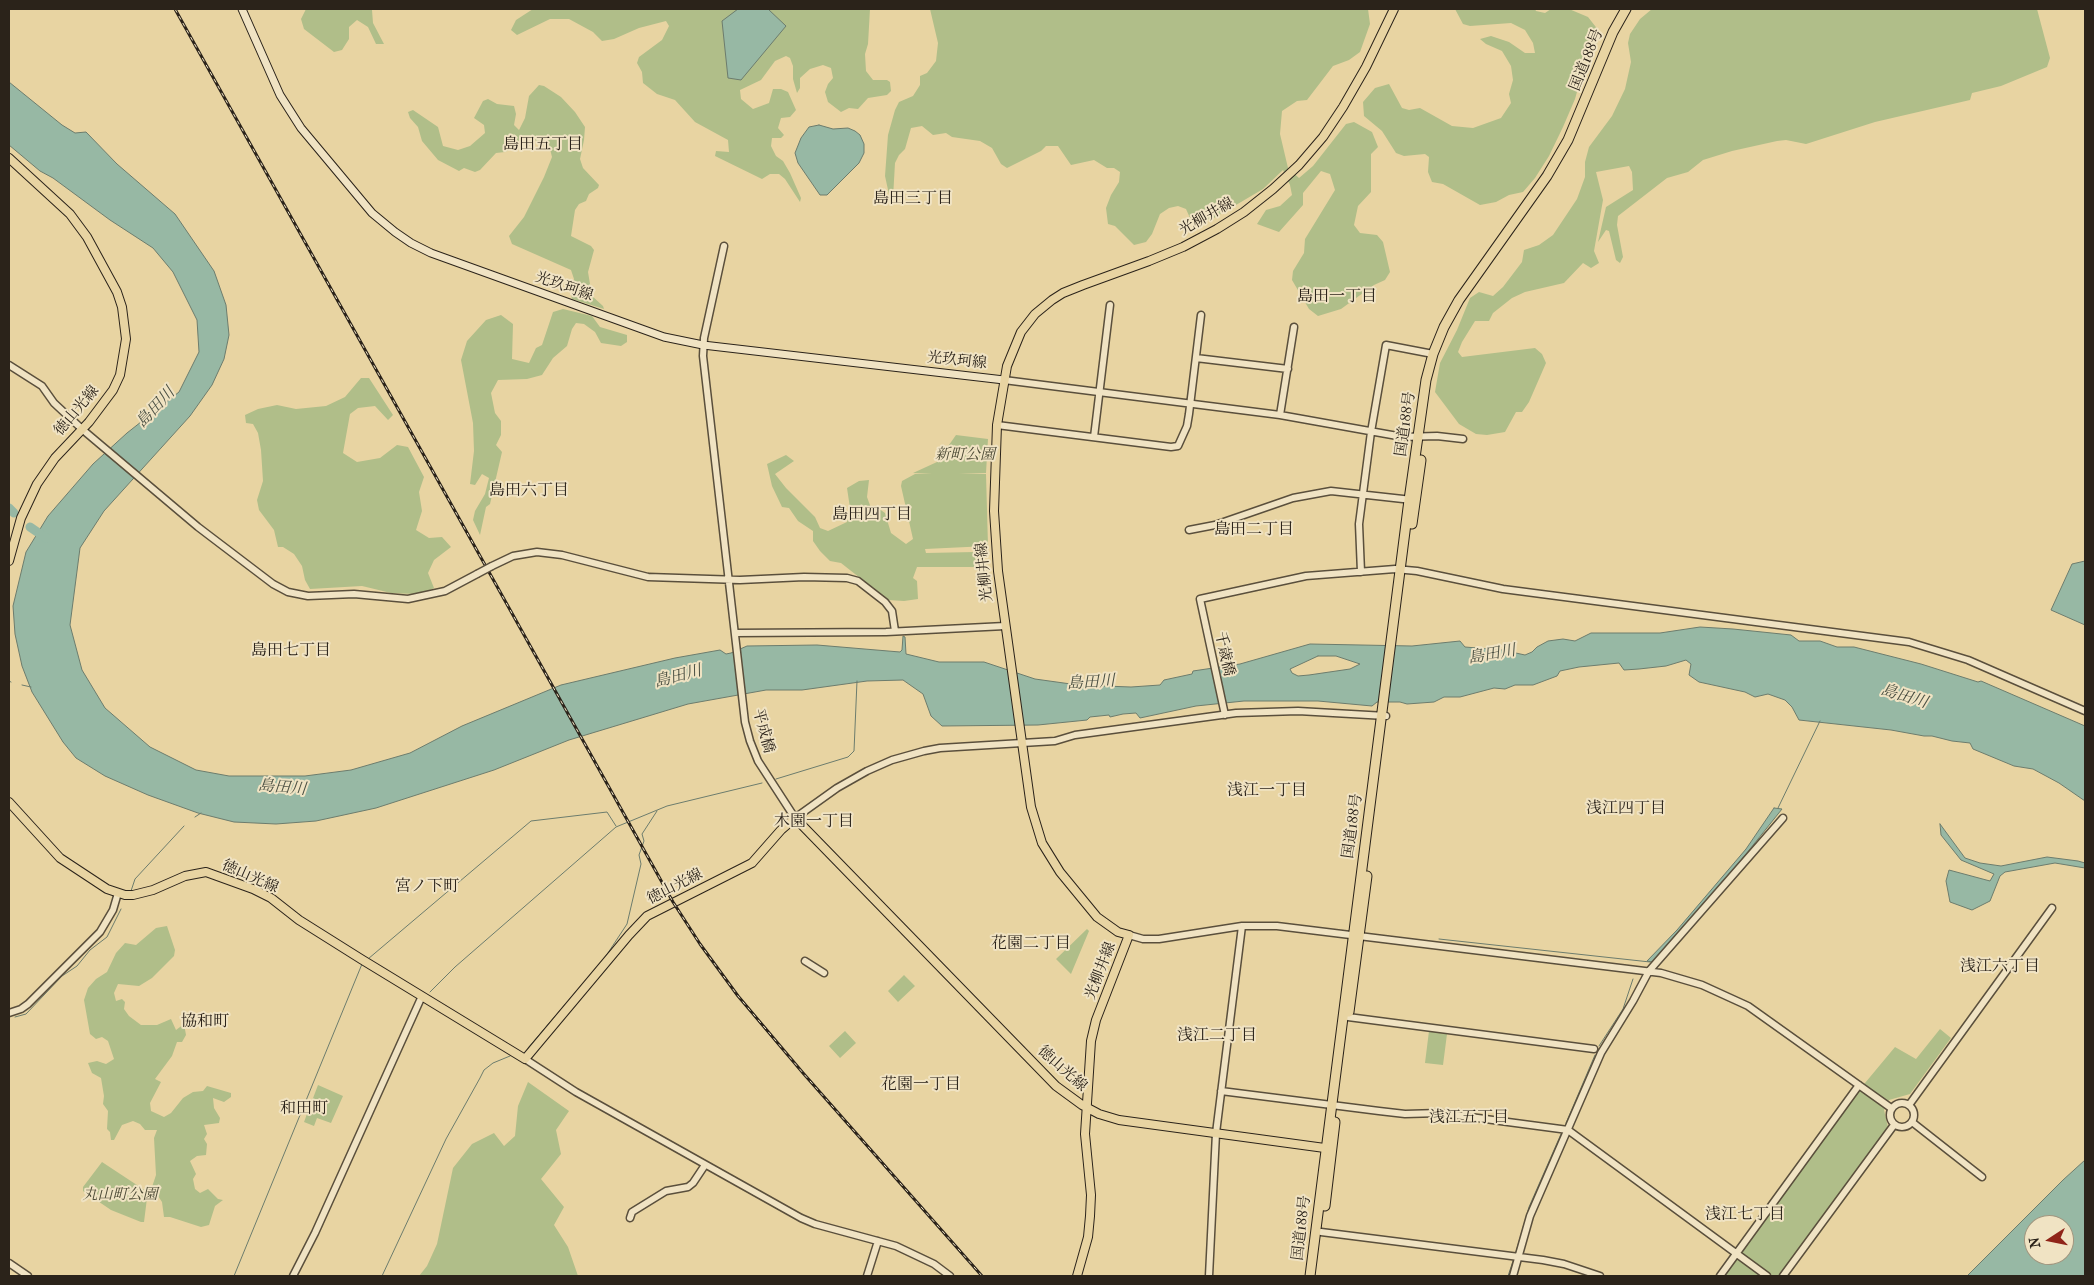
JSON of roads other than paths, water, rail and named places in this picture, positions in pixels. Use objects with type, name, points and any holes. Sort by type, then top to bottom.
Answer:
[{"type":"highway","name":"国道188号","points":[[1316,1276],[1334,1105],[1421,437],[1426,380],[1433,354],[1444,327],[1459,300],[1547,176],[1568,140],[1613,32],[1626,9]]},
{"type":"highway","name":"国道188号","points":[[1334,1105],[1348,1017],[1356,935]]},
{"type":"highway","name":"国道188号","points":[[1310,1276],[1329,1149]]},
{"type":"main road","name":"光玖珂線","points":[[242,9],[280,95],[292,116],[364,204],[395,232],[431,253],[659,336],[703,345],[1004,380]]},
{"type":"main road","name":"光柳井線","points":[[1077,1276],[1088,1237],[1090,1216],[1091,1195],[1085,1134],[1091,1041],[1094,1027],[1129,935],[1118,932],[1097,917],[1051,859],[1042,843],[1033,816],[998,571],[993,505],[997,424],[1010,354],[1027,323],[1045,305],[1072,289],[1149,261],[1217,230],[1244,212],[1299,165],[1323,137],[1343,107],[1394,9]]},
{"type":"main road","name":"徳山光線","points":[[9,158],[70,214],[86,237],[117,292],[122,307],[126,339],[120,375],[103,405],[85,431],[55,458],[37,484],[21,518],[9,562]]},
{"type":"main road","name":"徳山光線","points":[[9,802],[60,858],[97,883],[118,893],[133,895],[143,893],[185,876],[206,872],[253,889],[271,898],[307,925],[526,1060],[647,916],[752,863],[781,830],[795,818],[1056,1086],[1068,1096],[1086,1107],[1119,1120],[1329,1149]]},
{"type":"street","name":"平成橋","points":[[724,246],[703,345],[745,722],[750,741],[767,778],[795,818]]},
{"type":"street","points":[[1094,437],[1110,304]]},
{"type":"street","points":[[997,424],[1176,447],[1187,426],[1202,315]]},
{"type":"street","points":[[1280,415],[1294,327]]},
{"type":"street","points":[[1433,354],[1386,344],[1362,495],[1359,524],[1360,572],[1402,573],[1503,589],[1909,642],[1976,663],[2085,711]]},
{"type":"street","points":[[1196,358],[1288,369]]},
{"type":"street","points":[[9,365],[42,386],[54,403],[198,527],[267,580],[295,595],[354,594],[408,599],[438,594],[513,556],[546,552],[648,577],[729,580],[804,577],[847,578],[858,581],[890,608],[895,631]]},
{"type":"street","points":[[1004,380],[1280,415],[1404,437],[1438,436],[1463,439]]},
{"type":"street","points":[[1189,530],[1215,525],[1308,495],[1331,491],[1412,500]]},
{"type":"street","name":"千歳橋","points":[[1224,712],[1200,599],[1285,579],[1360,572]]},
{"type":"street","points":[[735,636],[1006,630]]},
{"type":"street","points":[[795,818],[837,788],[892,760],[940,748],[1021,740],[1055,741],[1075,735],[1224,712],[1298,711],[1384,714]]},
{"type":"street","points":[[1513,1276],[1530,1216],[1601,1053],[1649,971],[1783,818]]},
{"type":"street","points":[[9,1013],[21,1009],[28,1004],[100,932],[113,910],[118,893]]},
{"type":"street","points":[[1909,1105],[2052,908]]},
{"type":"street","points":[[1209,1276],[1216,1133],[1242,926]]},
{"type":"street","points":[[1129,935],[1143,939],[1175,938],[1242,926],[1276,926],[1661,973],[1702,985],[1748,1006],[1790,1034],[1891,1108]]},
{"type":"street","points":[[805,961],[824,973]]},
{"type":"street","points":[[292,1276],[316,1233],[422,996]]},
{"type":"street","points":[[1348,1017],[1594,1048]]},
{"type":"street","points":[[526,1060],[576,1092],[808,1221],[916,1254],[950,1276]]},
{"type":"street","points":[[1720,1276],[1859,1085]]},
{"type":"street","points":[[1221,1091],[1405,1114],[1440,1113],[1568,1130],[1767,1276]]},
{"type":"street","points":[[1898,1103],[1909,1105],[1913,1111],[1912,1122],[1902,1127],[1894,1125],[1889,1116],[1891,1108],[1898,1103]]},
{"type":"street","points":[[1912,1122],[1982,1177]]},
{"type":"street","points":[[1783,1276],[1894,1125]]},
{"type":"street","points":[[630,1218],[632,1212],[666,1191],[688,1187],[693,1183],[705,1165]]},
{"type":"street","points":[[1321,1232],[1564,1264],[1600,1276]]},
{"type":"street","points":[[867,1276],[878,1242]]},
{"type":"street","points":[[9,1263],[28,1276]]},
{"type":"water","points":[[738,9],[768,9],[786,26],[741,80],[728,78],[722,21]]},
{"type":"water","name":"島田川","points":[[9,82],[62,125],[75,133],[86,132],[117,164],[175,214],[214,271],[226,305],[229,335],[224,359],[212,385],[190,416],[104,511],[80,548],[70,625],[82,670],[105,708],[150,747],[196,770],[229,776],[305,776],[351,770],[410,753],[462,726],[561,685],[675,658],[720,650],[726,654],[731,653],[747,646],[817,645],[900,652],[902,650],[903,636],[905,637],[906,654],[939,662],[984,662],[1035,679],[1078,685],[1131,687],[1160,685],[1164,680],[1192,674],[1193,671],[1240,664],[1310,644],[1412,646],[1460,641],[1465,647],[1502,650],[1525,655],[1548,641],[1563,639],[1575,641],[1591,633],[1660,633],[1700,627],[1791,635],[1799,641],[1820,641],[1837,647],[1854,647],[1921,664],[1978,682],[1981,681],[2085,726],[2085,801],[2059,783],[2033,769],[2014,766],[1973,749],[1970,743],[1891,730],[1799,720],[1792,707],[1785,700],[1768,694],[1755,697],[1745,692],[1699,682],[1689,675],[1691,664],[1686,660],[1666,666],[1624,670],[1619,663],[1579,667],[1560,671],[1557,676],[1533,685],[1515,685],[1505,689],[1494,688],[1460,697],[1444,697],[1434,702],[1407,704],[1400,702],[1377,702],[1372,706],[1318,701],[1244,701],[1196,706],[1140,718],[1136,713],[1110,717],[1109,715],[1090,717],[1087,720],[1038,725],[942,726],[931,716],[923,694],[903,680],[867,681],[802,690],[766,690],[688,704],[569,740],[494,770],[376,808],[316,821],[276,824],[234,822],[198,813],[148,795],[105,776],[76,758],[63,742],[32,692],[22,666],[15,634],[13,606],[26,552],[48,516],[93,464],[127,433],[179,392],[199,352],[197,320],[173,272],[153,248],[110,220],[53,178],[40,171],[9,145]],"holes":[[[1318,656],[1336,656],[1360,664],[1350,669],[1298,676],[1292,673],[1290,669]]]},
{"type":"water","points":[[819,125],[833,129],[848,128],[860,135],[864,144],[864,153],[859,163],[827,195],[820,195],[798,163],[795,153],[801,138],[809,127]]},
{"type":"water","points":[[2085,561],[2085,625],[2051,610],[2072,564]]},
{"type":"water","points":[[1774,808],[1782,809],[1734,869],[1652,962],[1647,961],[1677,930],[1746,849]]},
{"type":"water","points":[[1940,824],[1965,858],[1980,863],[2001,866],[2047,857],[2085,863],[2085,868],[2055,863],[2005,872],[2000,876],[1990,901],[1972,910],[1950,902],[1946,881],[1949,870],[1990,881],[1994,874],[1961,860],[1941,835]]},
{"type":"water","points":[[2085,1160],[2085,1276],[1967,1276],[2024,1219],[2024,1265],[2074,1265],[2074,1215],[2028,1215]]},
{"type":"waterway","points":[[9,508],[14,513]]},
{"type":"waterway","points":[[30,527],[46,538]]},
{"type":"waterway","points":[[776,779],[848,757],[854,751],[857,681]]},
{"type":"waterway","points":[[22,685],[31,687]]},
{"type":"waterway","points":[[1778,808],[1820,721]]},
{"type":"waterway","points":[[430,992],[455,967],[616,827],[667,806],[762,783]]},
{"type":"waterway","points":[[602,962],[627,924],[641,864],[639,855],[644,841],[642,834],[657,811]]},
{"type":"waterway","points":[[368,959],[531,821],[607,812],[616,826]]},
{"type":"waterway","points":[[195,817],[201,813]]},
{"type":"waterway","points":[[131,891],[135,879],[184,826]]},
{"type":"waterway","points":[[15,1017],[26,1014],[62,976],[77,966],[90,950],[107,937],[121,909]]},
{"type":"waterway","points":[[1439,939],[1650,962]]},
{"type":"waterway","points":[[234,1276],[362,964]]},
{"type":"waterway","points":[[1599,1046],[1623,1009],[1633,979]]},
{"type":"waterway","points":[[528,1048],[586,980]]},
{"type":"waterway","points":[[1566,1123],[1595,1055]]},
{"type":"waterway","points":[[382,1276],[446,1139],[484,1070],[493,1063],[510,1056]]},
{"type":"waterway","points":[[1516,1252],[1529,1207],[1561,1134]]},
{"type":"waterway","points":[[1508,1276],[1513,1261]]},
{"type":"railway","points":[[175,9],[673,902],[700,944],[738,996],[803,1073],[982,1276]]},
{"type":"district","name":"島田五丁目","points":[[543,145]]},
{"type":"district","name":"島田三丁目","points":[[913,199]]},
{"type":"district","name":"島田一丁目","points":[[1337,297]]},
{"type":"district","name":"島田六丁目","points":[[529,491]]},
{"type":"district","name":"島田四丁目","points":[[872,515]]},
{"type":"district","name":"島田二丁目","points":[[1254,530]]},
{"type":"district","name":"島田七丁目","points":[[291,651]]},
{"type":"district","name":"浅江一丁目","points":[[1267,791]]},
{"type":"district","name":"浅江四丁目","points":[[1626,809]]},
{"type":"district","name":"木園一丁目","points":[[814,822]]},
{"type":"district","name":"宮ノ下町","points":[[427,887]]},
{"type":"district","name":"花園二丁目","points":[[1031,944]]},
{"type":"district","name":"浅江六丁目","points":[[2000,967]]},
{"type":"district","name":"協和町","points":[[205,1022]]},
{"type":"district","name":"浅江二丁目","points":[[1217,1036]]},
{"type":"district","name":"花園一丁目","points":[[921,1085]]},
{"type":"district","name":"和田町","points":[[304,1109]]},
{"type":"district","name":"浅江五丁目","points":[[1469,1118]]},
{"type":"district","name":"浅江七丁目","points":[[1745,1215]]},
{"type":"park label","name":"新町公園","points":[[965,455]]},
{"type":"park label","name":"丸山町公園","points":[[120,1195]]}]
